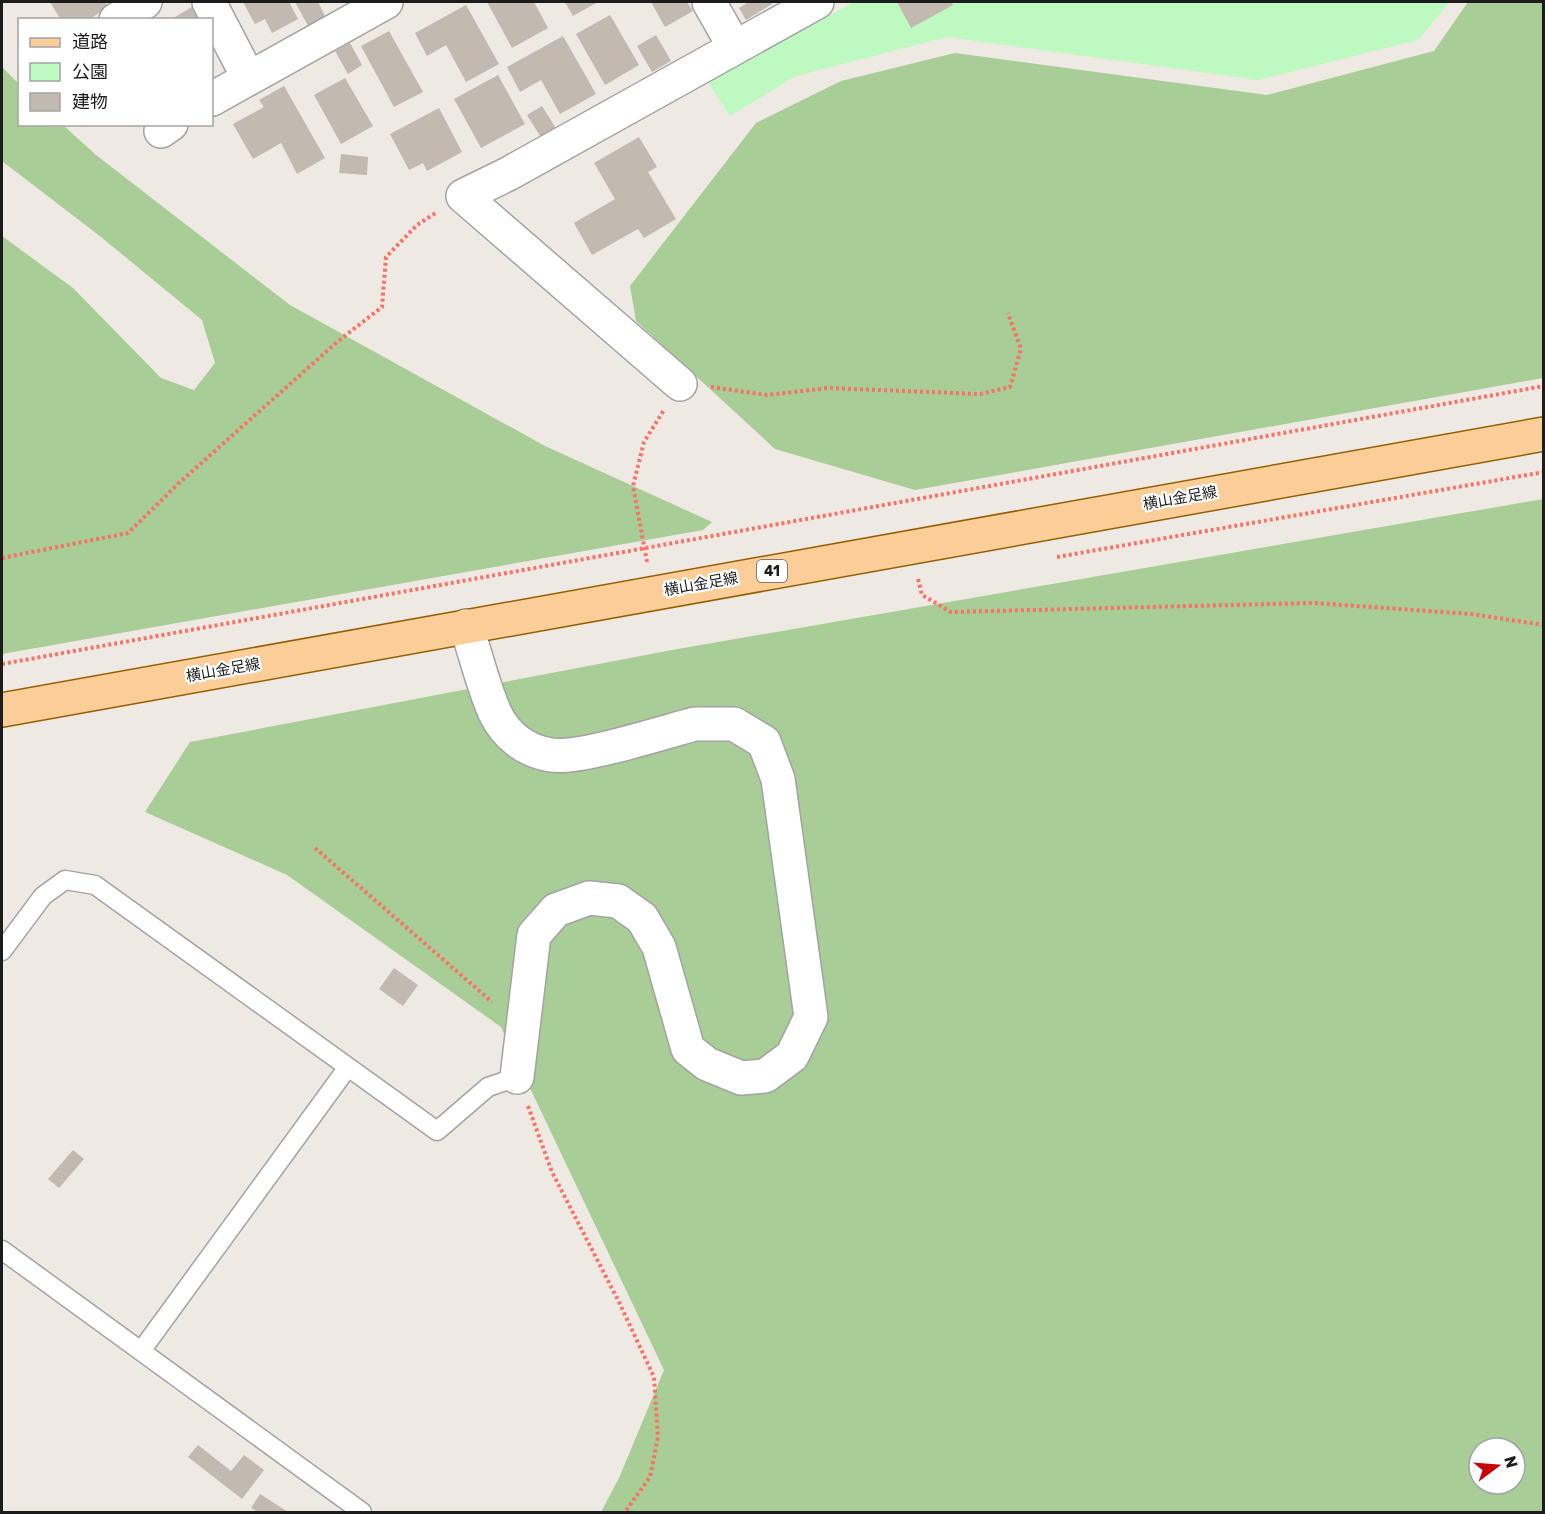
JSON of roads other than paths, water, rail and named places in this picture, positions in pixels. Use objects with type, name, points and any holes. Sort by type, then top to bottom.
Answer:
[{"type":"main road","name":"横山金足線","points":[[2,710],[908,546],[1544,434]]},
{"type":"street","points":[[119,18],[145,2]]},
{"type":"street","points":[[209,2],[248,77]]},
{"type":"street","points":[[213,98],[386,2]]},
{"type":"street","points":[[709,2],[734,46]]},
{"type":"street","points":[[681,384],[463,196],[508,174],[734,46],[817,2]]},
{"type":"street","points":[[466,626],[496,714],[510,736],[526,748],[553,756],[585,752],[694,724],[712,722],[734,724],[764,742],[778,779],[811,1017],[792,1056],[765,1076],[741,1078],[707,1064],[688,1049],[672,1001],[659,947],[642,918],[618,901],[589,898],[556,910],[534,935],[518,1077]]},
{"type":"lane","points":[[2,951],[43,896],[65,880],[95,885],[437,1131],[488,1087],[518,1077]]},
{"type":"lane","points":[[141,1351],[348,1067]]},
{"type":"lane","points":[[2,1250],[362,1512]]}]
